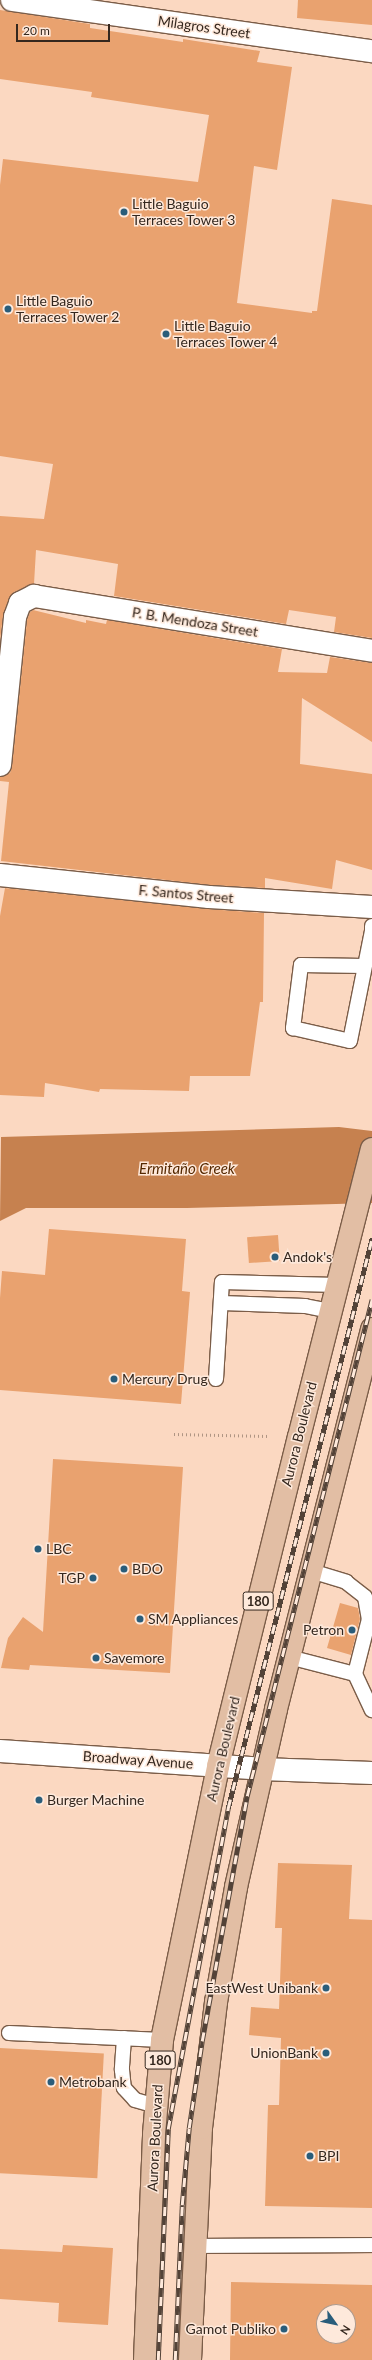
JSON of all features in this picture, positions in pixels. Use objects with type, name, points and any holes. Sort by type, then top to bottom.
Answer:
[{"type":"main road","name":"Aurora Boulevard","points":[[146,2360],[156,2106],[162,2040],[218,1766],[298,1437],[372,1149]]},
{"type":"main road","points":[[190,2360],[201,2128],[216,2002],[236,1887],[261,1769],[372,1329]]},
{"type":"street","name":"Milagros Street","points":[[12,0],[372,51]]},
{"type":"street","name":"P. B. Mendoza Street","points":[[0,764],[15,617],[20,603],[34,596],[372,651]]},
{"type":"street","name":"F. Santos Street","points":[[0,875],[209,897],[372,907]]},
{"type":"street","name":"Broadway Avenue","points":[[0,1751],[261,1769],[372,1773]]},
{"type":"lane","points":[[364,966],[301,965],[293,1028],[350,1041],[372,926]]},
{"type":"lane","points":[[216,1378],[222,1303],[221,1285],[224,1280],[337,1285]]},
{"type":"lane","points":[[222,1303],[305,1306],[330,1311]]},
{"type":"lane","points":[[311,1571],[346,1582],[365,1597],[369,1619],[354,1674],[372,1710]]},
{"type":"lane","points":[[289,1657],[354,1674]]},
{"type":"lane","points":[[9,2032],[162,2040]]},
{"type":"lane","points":[[124,2038],[122,2070],[124,2088],[135,2100],[156,2106]]},
{"type":"lane","points":[[195,2246],[372,2245]]},
{"type":"path","points":[[174,1434],[298,1437]]},
{"type":"water","name":"Ermitaño Creek","points":[[339,1127],[372,1131],[372,1203],[187,1208],[26,1208],[0,1221],[1,1137]]},
{"type":"building","points":[[298,0],[372,0],[372,25],[297,18]]},
{"type":"building","points":[[0,10],[90,24],[90,28],[183,42],[183,39],[260,51],[257,62],[292,67],[277,170],[254,166],[237,303],[312,313],[312,311],[317,311],[332,199],[372,205],[372,638],[334,632],[336,617],[289,610],[286,624],[114,596],[118,564],[36,550],[34,584],[14,592],[9,598],[3,616],[0,641],[0,516],[44,519],[53,464],[0,456],[0,185],[3,159],[198,182],[209,115],[91,97],[92,92],[0,79]]},
{"type":"building","points":[[33,610],[86,623],[86,620],[106,624],[107,620],[282,649],[278,672],[327,673],[330,657],[372,663],[372,742],[302,698],[300,764],[372,774],[372,870],[336,860],[332,889],[265,878],[265,888],[210,885],[1,861],[9,782],[0,781],[0,777],[10,773],[12,766],[27,620],[30,612]]},
{"type":"building","points":[[5,888],[208,909],[264,913],[263,1002],[260,1002],[250,1076],[190,1076],[189,1091],[100,1089],[99,1092],[45,1083],[44,1097],[0,1095],[0,916]]},
{"type":"building","points":[[49,1229],[186,1239],[182,1291],[190,1292],[181,1404],[0,1390],[0,1298],[2,1271],[45,1275]]},
{"type":"building","points":[[278,1235],[280,1261],[249,1263],[247,1237]]},
{"type":"building","points":[[53,1459],[183,1467],[170,1673],[30,1665],[29,1670],[1,1668],[8,1638],[23,1617],[43,1632]]},
{"type":"building","points":[[340,1603],[358,1608],[360,1619],[351,1655],[327,1648]]},
{"type":"building","points":[[278,1863],[352,1865],[349,1919],[372,1920],[372,2208],[265,2206],[268,2105],[279,2105],[281,2038],[249,2035],[251,2007],[279,2009],[282,1928],[275,1928]]},
{"type":"building","points":[[0,2048],[104,2053],[97,2178],[0,2173]]},
{"type":"building","points":[[63,2245],[113,2248],[108,2325],[58,2322],[59,2303],[0,2299],[0,2249],[62,2252]]},
{"type":"building","points":[[231,2282],[372,2285],[372,2360],[230,2360]]},
{"type":"railway","points":[[158,2360],[168,2129],[228,1808],[372,1238]]},
{"type":"railway","points":[[175,2360],[182,2205],[189,2128],[202,2041],[247,1796],[372,1299]]},
{"type":"place","name":"Little Baguio Terraces Tower 3","points":[[124,212]]},
{"type":"place","name":"Little Baguio Terraces Tower 2","points":[[8,309]]},
{"type":"place","name":"Little Baguio Terraces Tower 4","points":[[166,334]]},
{"type":"place","name":"Andok's","points":[[275,1257]]},
{"type":"place","name":"Mercury Drug","points":[[114,1379]]},
{"type":"place","name":"LBC","points":[[38,1549]]},
{"type":"place","name":"BDO","points":[[124,1569]]},
{"type":"place","name":"TGP","points":[[93,1578]]},
{"type":"place","name":"SM Appliances","points":[[140,1619]]},
{"type":"place","name":"Petron","points":[[352,1630]]},
{"type":"place","name":"Savemore","points":[[96,1658]]},
{"type":"place","name":"Burger Machine","points":[[39,1800]]},
{"type":"place","name":"EastWest Unibank","points":[[326,1988]]},
{"type":"place","name":"UnionBank","points":[[326,2053]]},
{"type":"place","name":"Metrobank","points":[[51,2082]]},
{"type":"place","name":"BPI","points":[[310,2156]]},
{"type":"place","name":"Gamot Publiko","points":[[284,2329]]}]
